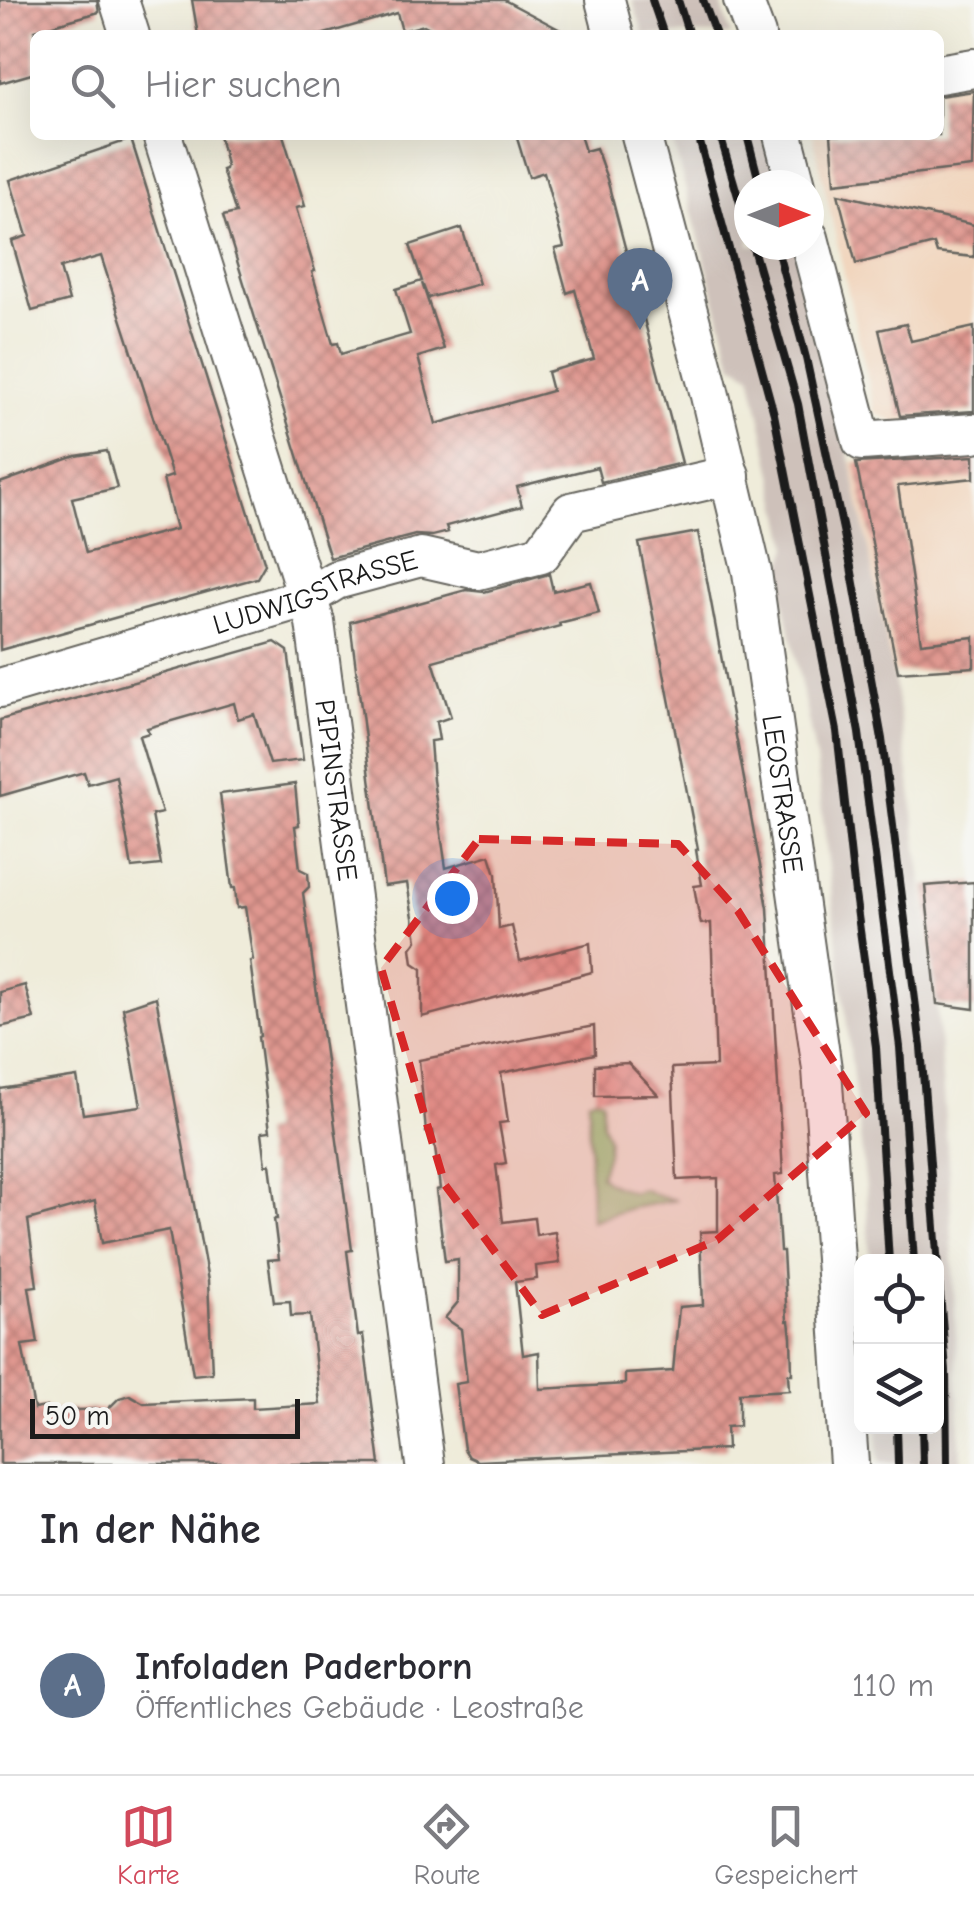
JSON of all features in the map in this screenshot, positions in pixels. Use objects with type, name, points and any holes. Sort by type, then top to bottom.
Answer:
[{"type":"street","points":[[119,0],[128,30]]},
{"type":"street","points":[[605,0],[613,30]]},
{"type":"street","points":[[743,0],[754,30]]},
{"type":"street","points":[[944,73],[974,68]]},
{"type":"street","name":"PIPINSTRASSE","points":[[164,140],[316,622],[426,1464]]},
{"type":"street","name":"LEOSTRASSE","points":[[642,140],[752,572],[822,1069],[849,1464]]},
{"type":"street","points":[[784,140],[792,170]]},
{"type":"street","points":[[815,260],[862,441],[974,433]]},
{"type":"street","name":"LUDWIGSTRASSE","points":[[0,688],[308,597],[336,580],[421,557],[478,570],[541,554],[571,512],[730,476]]},
{"type":"highlighted area","points":[[479,839],[678,844],[738,911],[866,1113],[717,1240],[542,1315],[445,1185],[381,968]]},
{"type":"shaded area","points":[[632,0],[720,0],[729,30],[642,30]]},
{"type":"shaded area","points":[[974,71],[974,411],[900,425],[875,412],[824,170],[821,170],[814,140],[944,140],[944,77]]},
{"type":"shaded area","points":[[672,140],[766,140],[775,170],[734,170],[734,260],[799,260],[851,462],[910,781],[937,1008],[950,1190],[961,1464],[879,1464],[877,1434],[944,1434],[944,1254],[870,1254],[866,1188],[816,759],[779,576],[789,547],[751,374],[733,364]]},
{"type":"shaded area","points":[[974,445],[974,669],[893,674],[851,462]]},
{"type":"green space","points":[[588,1100],[602,1100],[602,1123],[608,1138],[600,1176],[632,1193],[643,1189],[676,1200],[631,1208],[591,1221]]},
{"type":"building","points":[[0,0],[97,0],[99,12],[30,30],[30,74],[0,83]]},
{"type":"building","points":[[192,0],[504,0],[561,30],[434,30],[424,25],[402,30],[397,13],[338,30],[197,30]]},
{"type":"building","points":[[974,91],[972,167],[835,183],[831,140],[944,140],[944,95]]},
{"type":"building","points":[[131,140],[265,564],[257,578],[0,650],[0,483],[76,456],[107,451],[117,488],[72,498],[86,553],[176,529],[163,479],[172,476],[101,256],[60,268],[69,301],[32,311],[12,241],[27,236],[10,180]]},
{"type":"building","points":[[220,140],[285,140],[305,206],[296,208],[315,271],[312,272],[333,344],[338,343],[341,354],[410,334],[396,289],[422,281],[410,245],[462,228],[479,284],[428,298],[422,283],[444,349],[418,357],[436,424],[552,391],[547,372],[594,359],[575,290],[567,293],[555,249],[564,247],[544,172],[529,177],[518,140],[582,140],[585,151],[596,148],[682,463],[601,482],[597,467],[517,487],[522,506],[446,526],[448,532],[415,535],[330,558],[223,216],[236,213],[222,170],[226,165]]},
{"type":"building","points":[[838,194],[974,225],[974,257],[937,253],[934,244],[856,264]]},
{"type":"building","points":[[906,324],[911,341],[974,327],[974,411],[900,416],[879,330]]},
{"type":"building","points":[[974,456],[974,478],[898,486],[921,643],[974,637],[974,667],[898,672],[856,463]]},
{"type":"building","points":[[698,532],[768,908],[783,1174],[775,1175],[791,1337],[789,1390],[739,1393],[739,1426],[726,1427],[727,1449],[478,1461],[464,1449],[455,1384],[467,1382],[461,1329],[445,1318],[458,1302],[458,1259],[445,1261],[433,1131],[426,1132],[419,1060],[594,1026],[595,1054],[501,1073],[508,1122],[499,1123],[506,1163],[496,1165],[503,1222],[534,1218],[536,1235],[555,1232],[560,1263],[536,1266],[537,1279],[515,1282],[523,1355],[539,1352],[540,1389],[625,1384],[625,1374],[673,1371],[679,1307],[703,1305],[700,1232],[718,1231],[718,1178],[677,1180],[672,1068],[716,1066],[711,923],[701,924],[698,910],[694,886],[702,885],[698,849],[639,543]]},
{"type":"building","points":[[549,574],[553,591],[591,582],[599,613],[433,661],[451,717],[436,722],[439,740],[430,741],[433,780],[446,868],[490,855],[496,874],[499,929],[512,926],[520,961],[590,943],[592,972],[422,1017],[422,969],[413,963],[411,948],[417,940],[407,883],[384,886],[350,622],[466,590],[484,592]]},
{"type":"building","points":[[275,642],[288,651],[303,760],[270,764],[254,714],[238,719],[234,703],[147,728],[149,733],[139,736],[162,813],[152,815],[161,865],[132,868],[116,776],[88,784],[84,772],[0,796],[0,720]]},
{"type":"building","points":[[295,784],[300,869],[308,873],[309,887],[303,893],[352,1250],[347,1251],[380,1464],[0,1464],[0,1089],[77,1077],[83,1114],[141,1106],[123,1008],[156,997],[208,1281],[212,1373],[193,1375],[169,1230],[102,1243],[95,1201],[28,1220],[37,1286],[29,1287],[38,1343],[22,1345],[34,1409],[108,1409],[119,1398],[130,1395],[144,1403],[253,1398],[253,1408],[320,1404],[310,1315],[291,1316],[290,1301],[274,1302],[268,1260],[279,1259],[277,1219],[262,1132],[270,1131],[250,961],[253,960],[245,907],[237,908],[232,888],[220,794]]},
{"type":"building","points":[[974,882],[974,1009],[937,1004],[925,886]]},
{"type":"building","points":[[25,985],[34,1019],[0,1027],[0,992]]},
{"type":"building","points":[[628,1063],[658,1095],[595,1096],[595,1065]]},
{"type":"railway","points":[[652,0],[662,30]]},
{"type":"railway","points":[[678,0],[687,30]]},
{"type":"railway","points":[[703,0],[714,30]]},
{"type":"railway","points":[[699,140],[774,414],[837,731],[876,1047],[889,1254]]},
{"type":"railway","points":[[721,140],[734,183]]},
{"type":"railway","points":[[748,140],[756,170]]},
{"type":"railway","points":[[756,260],[798,404],[859,733],[900,1047],[913,1254]]},
{"type":"railway","points":[[780,260],[806,358],[851,567],[882,739],[921,1047],[946,1370],[947,1464]]},
{"type":"railway","points":[[897,1434],[898,1464]]},
{"type":"railway","points":[[922,1434],[923,1464]]},
{"type":"place","name":"Infoladen Paderborn","points":[[640,330]]}]
